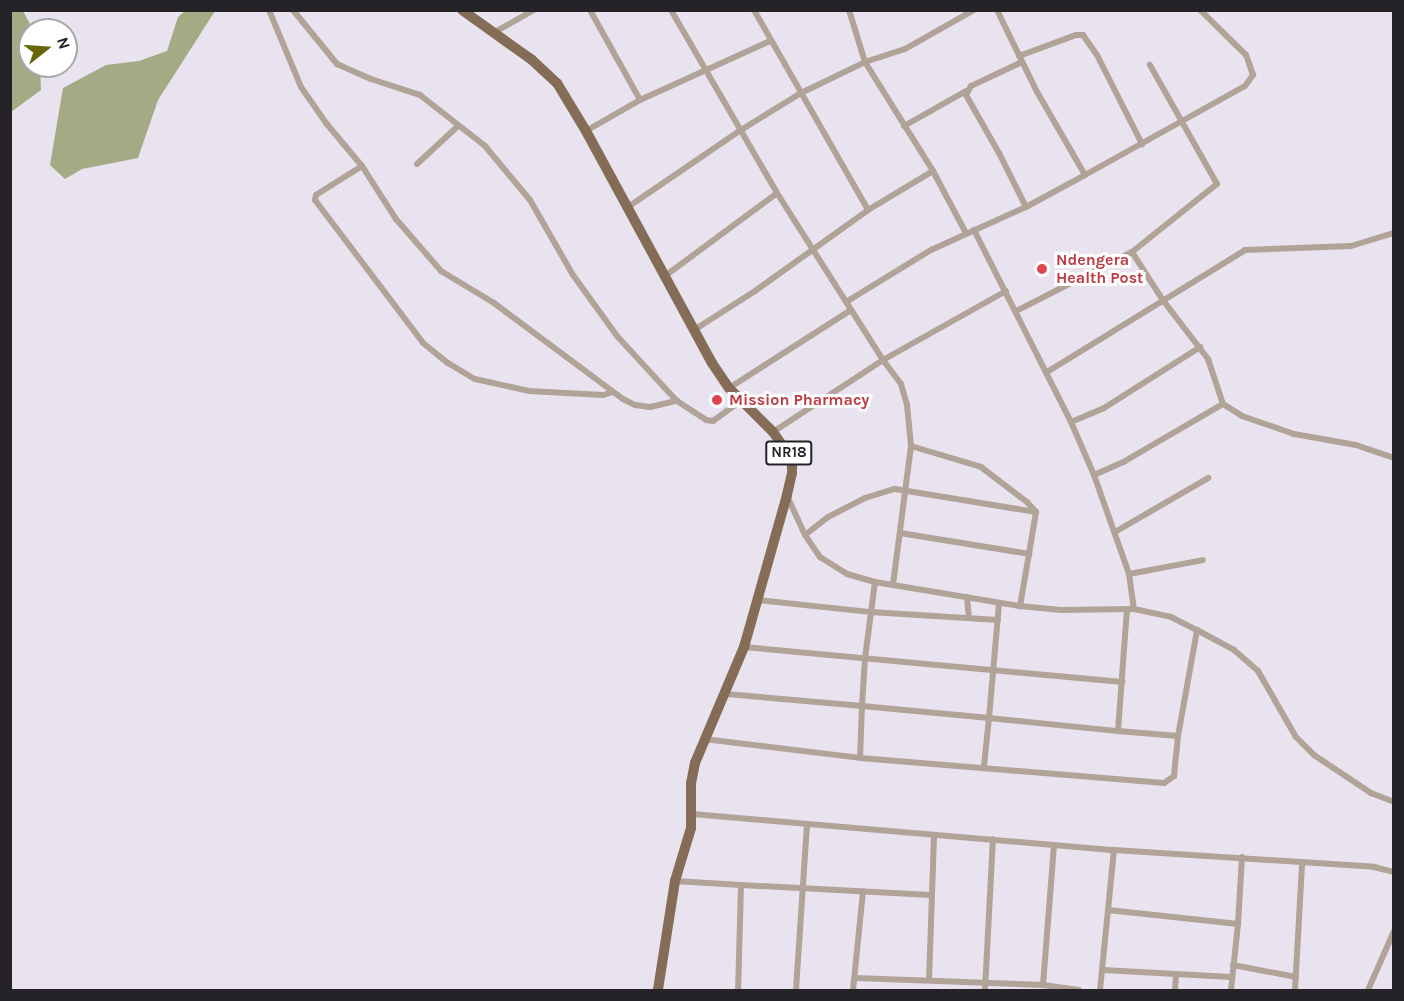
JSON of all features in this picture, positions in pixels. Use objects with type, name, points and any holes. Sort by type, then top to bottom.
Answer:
[{"type":"main road","name":"NR18","points":[[462,10],[532,60],[557,83],[586,131],[694,330],[729,388],[773,432],[792,459],[792,473],[787,495],[744,647],[726,694],[704,739],[691,783],[691,828],[675,882],[658,990]]},
{"type":"street","points":[[269,10],[301,87],[326,123],[362,166],[396,219],[441,270],[494,303],[613,392],[635,405],[663,406],[677,401]]},
{"type":"street","points":[[294,10],[337,64],[371,79],[420,95],[485,146],[530,200],[573,275],[617,336],[677,401],[706,420],[713,421],[741,401]]},
{"type":"street","points":[[493,33],[534,10]]},
{"type":"street","points":[[590,10],[640,100]]},
{"type":"street","points":[[671,10],[777,193],[883,360],[901,384],[905,394],[911,446],[893,585]]},
{"type":"street","points":[[754,10],[868,210]]},
{"type":"street","points":[[849,10],[865,62],[933,171],[966,233]]},
{"type":"street","points":[[628,207],[741,129],[801,93],[865,62],[905,49],[974,10]]},
{"type":"street","points":[[997,10],[1020,59],[1084,175]]},
{"type":"street","points":[[846,302],[931,250],[1026,207],[1245,86],[1253,75],[1246,54],[1200,10]]},
{"type":"street","points":[[904,126],[1020,59],[1083,35],[1097,55],[1142,144]]},
{"type":"street","points":[[586,131],[640,100],[705,68],[770,41]]},
{"type":"street","points":[[1016,312],[1132,252],[1217,184],[1150,65]]},
{"type":"street","points":[[966,91],[1026,207]]},
{"type":"street","points":[[417,165],[457,126]]},
{"type":"street","points":[[362,166],[316,195],[315,200],[423,343],[448,363],[475,380],[529,391],[603,395],[613,392]]},
{"type":"street","points":[[694,330],[813,251],[868,210],[933,171]]},
{"type":"street","points":[[665,276],[777,193]]},
{"type":"street","points":[[974,230],[1071,422],[1094,475],[1129,574],[1131,609],[1118,731]]},
{"type":"street","points":[[1047,372],[1162,299],[1245,250],[1352,246],[1394,233]]},
{"type":"street","points":[[1132,252],[1162,299],[1208,359],[1223,405],[1242,416],[1294,434],[1356,445],[1394,458]]},
{"type":"street","points":[[773,432],[883,360],[1006,291]]},
{"type":"street","points":[[729,388],[851,310]]},
{"type":"street","points":[[1071,422],[1104,408],[1200,347]]},
{"type":"street","points":[[1094,475],[1125,461],[1223,405]]},
{"type":"street","points":[[911,446],[981,467],[1027,502],[1036,512]]},
{"type":"street","points":[[1115,532],[1208,478]]},
{"type":"street","points":[[804,535],[828,517],[865,498],[888,490],[906,490],[1036,512]]},
{"type":"street","points":[[787,495],[804,535],[820,557],[832,568],[875,582],[1020,606],[1061,610],[1131,609],[1171,617],[1197,630],[1234,650],[1258,671],[1296,738],[1314,755],[1363,788],[1394,802]]},
{"type":"street","points":[[1020,606],[1036,512]]},
{"type":"street","points":[[900,533],[1029,554]]},
{"type":"street","points":[[1129,574],[1165,565],[1203,560]]},
{"type":"street","points":[[860,758],[865,658],[875,582]]},
{"type":"street","points":[[967,597],[969,618]]},
{"type":"street","points":[[758,600],[871,612],[998,620]]},
{"type":"street","points":[[984,766],[999,603]]},
{"type":"street","points":[[704,739],[860,758],[984,766],[1164,783],[1174,776],[1178,736],[1197,630]]},
{"type":"street","points":[[744,647],[1122,681]]},
{"type":"street","points":[[726,694],[1178,736]]},
{"type":"street","points":[[692,814],[1114,850],[1374,867],[1394,872]]},
{"type":"street","points":[[796,990],[807,824]]},
{"type":"street","points":[[930,980],[934,835]]},
{"type":"street","points":[[985,990],[993,839]]},
{"type":"street","points":[[1042,985],[1054,845]]},
{"type":"street","points":[[1100,990],[1114,850]]},
{"type":"street","points":[[1231,990],[1242,858]]},
{"type":"street","points":[[1295,990],[1302,863]]},
{"type":"street","points":[[675,882],[931,895]]},
{"type":"street","points":[[738,990],[741,885]]},
{"type":"street","points":[[854,990],[863,892]]},
{"type":"street","points":[[1108,909],[1238,924]]},
{"type":"street","points":[[1368,990],[1394,931]]},
{"type":"street","points":[[1233,965],[1296,977]]},
{"type":"street","points":[[1103,970],[1231,977]]},
{"type":"street","points":[[1175,990],[1176,975]]},
{"type":"street","points":[[855,978],[1042,985],[1079,990]]},
{"type":"green space","points":[[11,10],[23,11],[27,18],[18,18],[18,78],[40,78],[41,90],[11,112]]},
{"type":"green space","points":[[185,11],[215,11],[158,100],[138,158],[82,169],[65,179],[50,165],[63,88],[106,65],[139,61],[167,51],[178,17]]},
{"type":"place","name":"Ndengera Health Post","points":[[1042,269]]},
{"type":"place","name":"Mission Pharmacy","points":[[717,400]]}]
